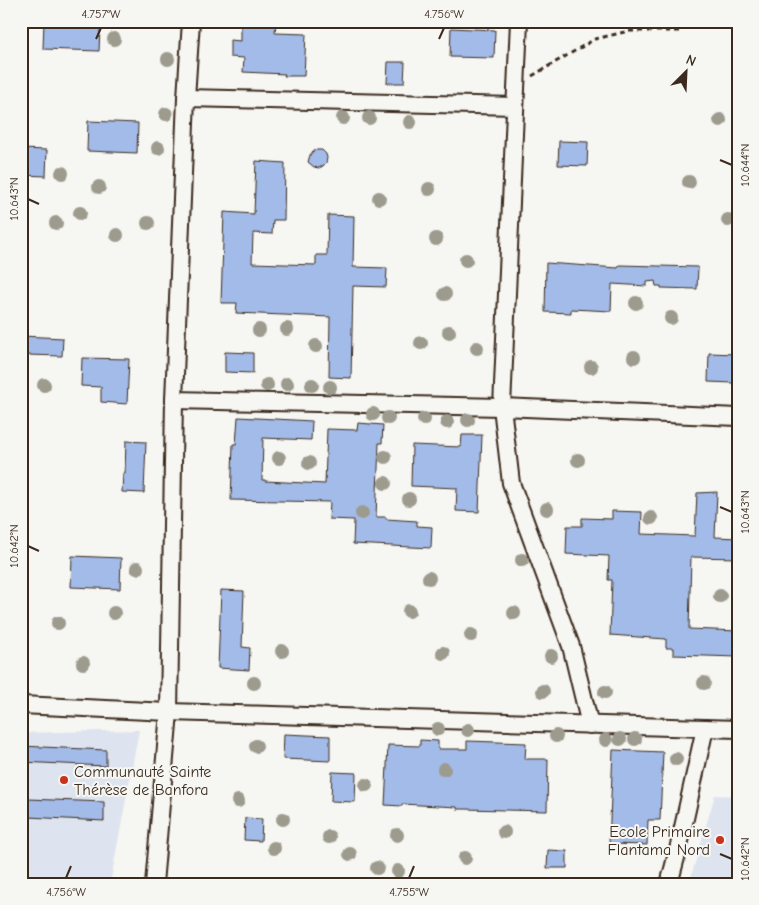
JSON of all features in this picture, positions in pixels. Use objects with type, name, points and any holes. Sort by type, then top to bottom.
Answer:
[{"type":"street","points":[[154,884],[169,712],[174,400],[186,98],[191,21]]},
{"type":"street","points":[[519,21],[502,407],[512,484],[571,646],[590,725]]},
{"type":"street","points":[[186,98],[516,106]]},
{"type":"street","points":[[174,400],[502,407],[738,417]]},
{"type":"street","points":[[21,705],[169,712],[738,730]]},
{"type":"street","points":[[669,884],[705,728]]},
{"type":"path","points":[[516,85],[596,40],[629,31],[683,32]]},
{"type":"shaded area","points":[[139,730],[110,884],[21,884],[21,733]]},
{"type":"shaded area","name":"Ecole Primaire Flantama Nord","points":[[715,795],[738,796],[738,884],[689,884]]},
{"type":"building","points":[[44,21],[94,21],[94,28],[100,28],[99,51],[43,49]]},
{"type":"building","points":[[241,21],[276,21],[275,33],[306,34],[304,76],[243,72],[244,58],[230,57],[230,40],[241,41]]},
{"type":"building","points":[[451,28],[495,30],[494,58],[450,57]]},
{"type":"building","points":[[388,62],[405,62],[404,83],[387,83]]},
{"type":"building","points":[[88,121],[138,123],[137,153],[87,151]]},
{"type":"building","points":[[559,141],[588,142],[587,166],[558,165]]},
{"type":"building","points":[[21,149],[47,150],[46,176],[21,175]]},
{"type":"building","points":[[322,150],[327,158],[326,163],[319,168],[314,167],[308,162],[313,151]]},
{"type":"building","points":[[256,161],[285,163],[284,220],[273,220],[272,234],[253,233],[252,263],[316,265],[316,255],[327,255],[328,215],[354,216],[353,267],[387,268],[386,287],[353,286],[351,378],[329,377],[330,317],[236,313],[237,303],[221,303],[224,212],[254,214]]},
{"type":"building","points":[[546,263],[618,268],[619,265],[698,267],[697,289],[661,288],[661,286],[656,286],[655,281],[647,282],[647,286],[612,284],[611,311],[571,309],[571,313],[545,312]]},
{"type":"building","points":[[21,336],[63,338],[62,356],[21,354]]},
{"type":"building","points":[[225,352],[253,353],[253,373],[225,372]]},
{"type":"building","points":[[709,353],[735,354],[734,383],[708,382]]},
{"type":"building","points":[[82,358],[129,359],[127,404],[101,402],[101,387],[81,386]]},
{"type":"building","points":[[238,417],[312,421],[311,440],[263,438],[262,480],[265,481],[325,484],[327,429],[357,430],[358,423],[383,425],[382,443],[379,443],[376,517],[417,521],[417,526],[432,527],[431,548],[353,544],[354,520],[329,519],[330,502],[231,500],[233,444],[236,444]]},
{"type":"building","points":[[462,435],[482,435],[479,512],[456,511],[457,488],[411,486],[412,445],[461,447]]},
{"type":"building","points":[[126,441],[146,442],[144,493],[122,492],[123,473],[125,473]]},
{"type":"building","points":[[717,492],[715,537],[738,538],[738,558],[691,557],[689,629],[738,631],[738,657],[673,655],[673,648],[666,648],[666,639],[610,635],[612,580],[608,580],[609,556],[566,554],[567,526],[582,526],[582,518],[612,519],[612,511],[642,512],[641,534],[695,536],[697,493]]},
{"type":"building","points":[[72,556],[121,558],[120,589],[71,587]]},
{"type":"building","points":[[221,590],[244,591],[242,647],[250,648],[249,670],[218,668]]},
{"type":"building","points":[[284,734],[330,736],[330,761],[283,759]]},
{"type":"building","points":[[420,740],[438,741],[438,749],[467,749],[467,741],[526,743],[525,759],[548,759],[547,811],[457,809],[457,807],[402,804],[402,806],[385,805],[388,745],[420,746]]},
{"type":"building","points":[[21,746],[106,750],[106,766],[21,762]]},
{"type":"building","points":[[613,750],[663,752],[660,820],[648,820],[647,845],[609,844]]},
{"type":"building","points":[[332,772],[356,773],[355,802],[331,801]]},
{"type":"building","points":[[28,799],[104,802],[104,821],[28,817]]},
{"type":"building","points":[[245,818],[262,819],[261,841],[244,840]]},
{"type":"building","points":[[548,850],[567,851],[567,868],[547,868]]},
{"type":"place","name":"Communauté Sainte Thérèse de Banfora","points":[[64,780]]},
{"type":"place","name":"Ecole Primaire Flantama Nord","points":[[720,840]]}]
